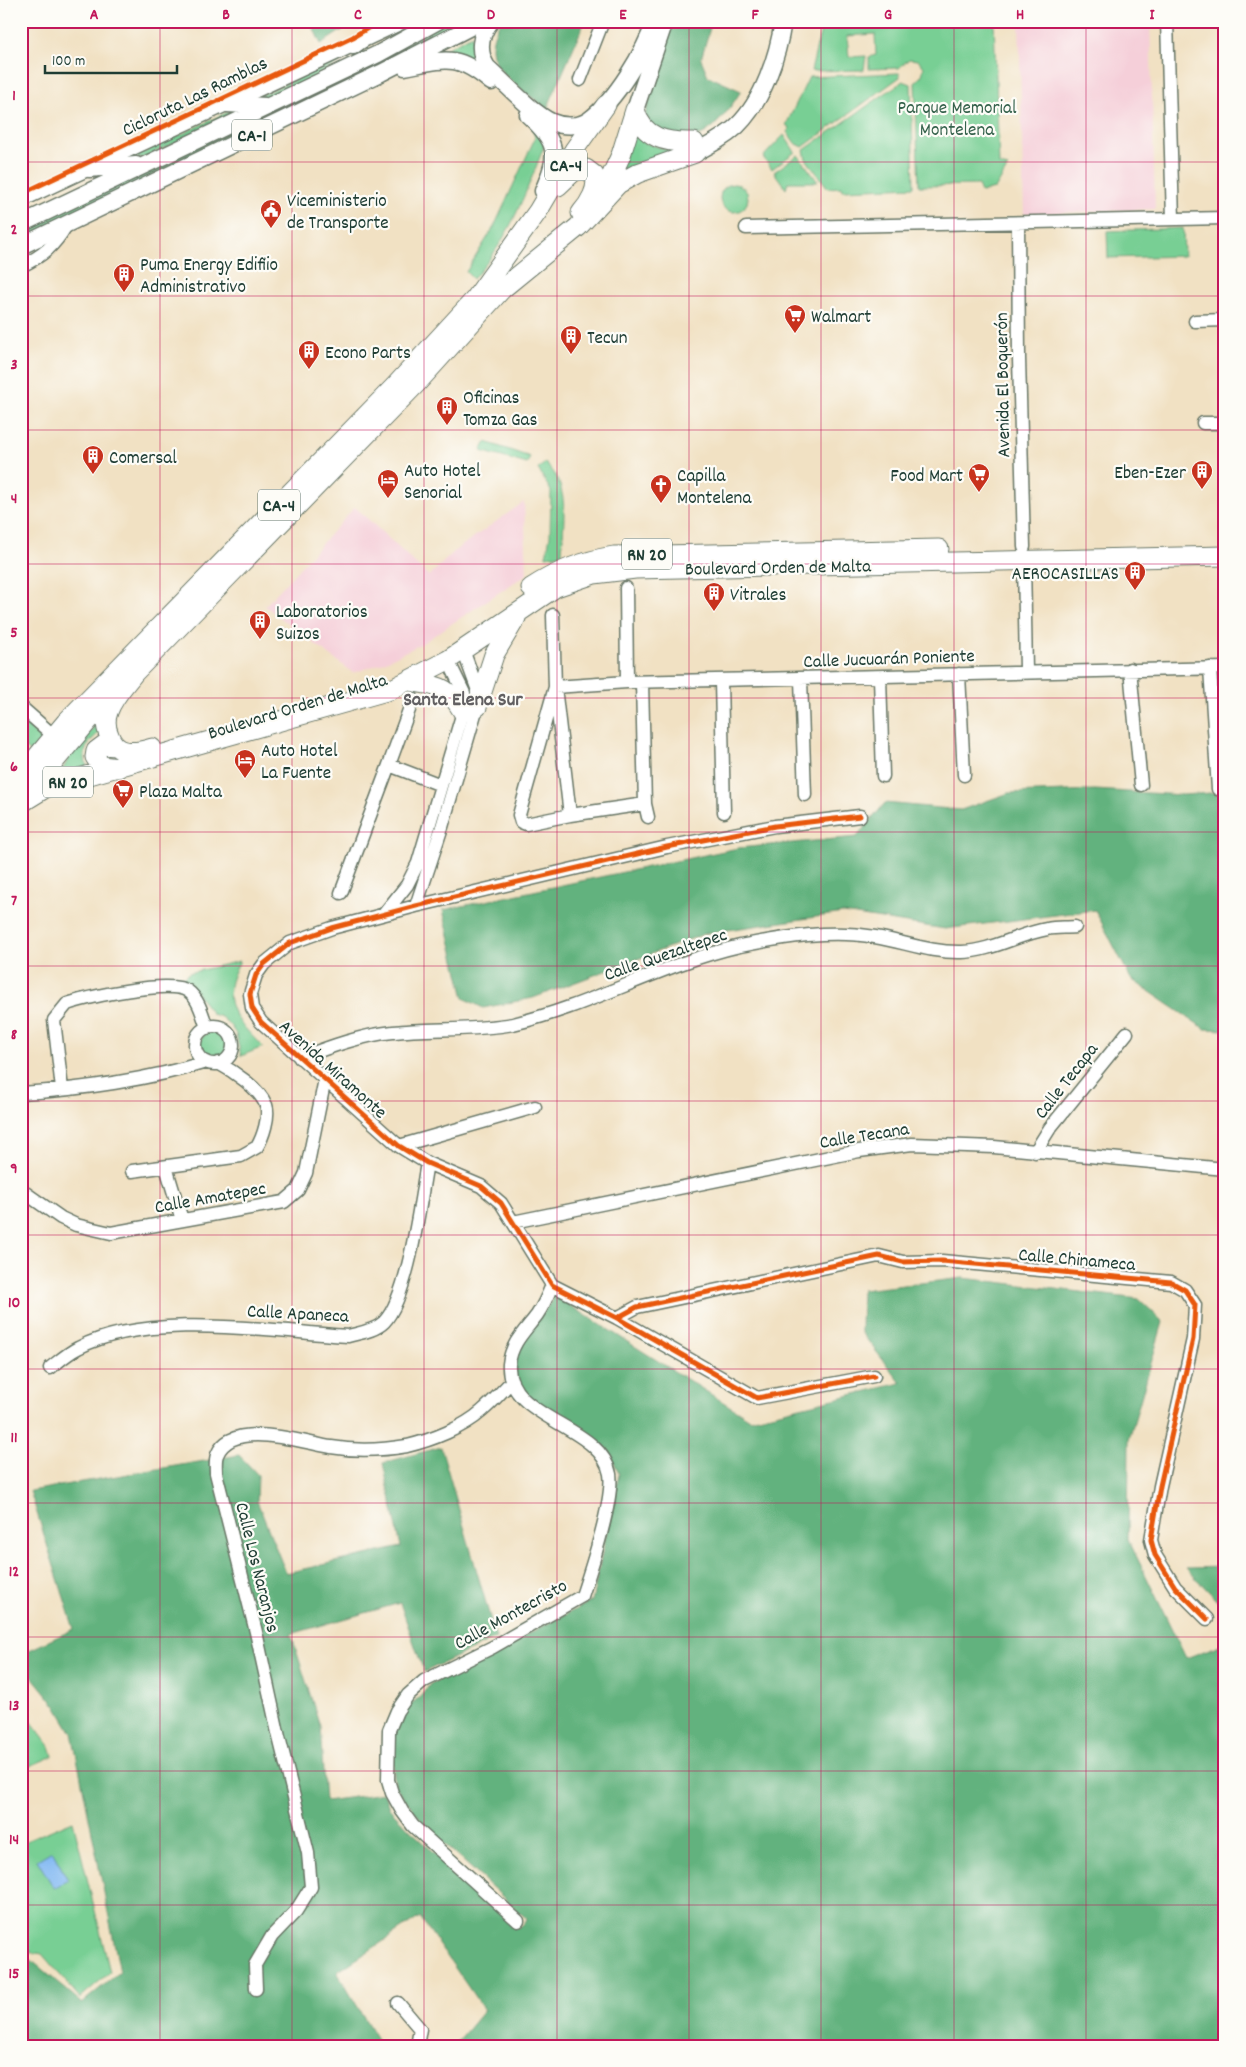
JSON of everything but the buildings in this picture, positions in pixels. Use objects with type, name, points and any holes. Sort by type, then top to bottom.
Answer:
[{"type":"highway","name":"CA-4","points":[[21,776],[54,736],[394,388],[475,299],[533,219],[574,150],[606,105]]},
{"type":"highway","name":"CA-4","points":[[21,802],[95,713],[416,384],[502,289],[578,227],[608,186],[635,110]]},
{"type":"highway","points":[[635,110],[640,124],[652,136],[673,142],[702,144]]},
{"type":"highway","points":[[578,227],[600,206],[612,190],[626,178],[702,144]]},
{"type":"highway","points":[[533,219],[568,174],[580,169],[594,175],[596,185],[587,204],[551,248]]},
{"type":"highway","name":"Boulevard Orden de Malta","points":[[21,802],[47,787],[372,696],[409,681],[456,655],[523,608],[556,588],[594,574],[635,569],[1225,543]]},
{"type":"highway","name":"Boulevard Orden de Malta","points":[[115,746],[127,752],[140,752],[374,684],[429,657],[511,601],[562,570],[602,558],[656,554],[1024,553],[1225,556]]},
{"type":"highway","points":[[409,681],[447,690],[470,710],[494,654],[523,608]]},
{"type":"highway","points":[[119,768],[103,767],[95,757],[96,751],[102,746],[115,746],[107,728],[107,715],[118,694],[134,673]]},
{"type":"main road","points":[[353,46],[387,21]]},
{"type":"main road","name":"CA-1","points":[[21,224],[378,54],[438,21]]},
{"type":"main road","name":"CA-1","points":[[21,246],[381,73],[482,21]]},
{"type":"main road","points":[[491,21],[483,32],[480,42],[483,60],[487,67],[545,118],[553,123],[575,125],[588,121],[606,105]]},
{"type":"main road","name":"CA-4","points":[[606,105],[636,60],[655,21]]},
{"type":"main road","name":"CA-4","points":[[635,110],[665,21]]},
{"type":"main road","points":[[702,144],[735,115],[746,100],[761,68],[774,21]]},
{"type":"main road","points":[[702,144],[738,125],[756,98],[772,63],[783,21]]},
{"type":"main road","points":[[381,73],[445,59],[460,61],[473,67],[537,123],[554,148],[554,162],[533,219]]},
{"type":"main road","points":[[227,104],[268,106]]},
{"type":"main road","points":[[89,169],[146,165]]},
{"type":"street","points":[[21,202],[406,21]]},
{"type":"street","points":[[580,80],[604,21]]},
{"type":"street","points":[[1167,21],[1173,220]]},
{"type":"street","points":[[746,228],[1225,218]]},
{"type":"street","name":"Avenida El Boquerón","points":[[1018,223],[1019,366],[1026,671]]},
{"type":"street","points":[[21,266],[39,258],[54,246],[66,226]]},
{"type":"street","points":[[1195,321],[1225,320]]},
{"type":"street","points":[[1203,423],[1225,422]]},
{"type":"street","points":[[626,588],[627,682]]},
{"type":"street","points":[[553,616],[555,687],[570,815]]},
{"type":"street","points":[[416,906],[442,827],[470,710],[464,693],[456,655]]},
{"type":"street","points":[[384,914],[407,885],[418,863],[441,785],[477,688],[456,655]]},
{"type":"street","points":[[1210,668],[1218,789]]},
{"type":"street","name":"Calle Jucuarán Poniente","points":[[555,687],[627,682],[880,677],[1026,671],[1225,668]]},
{"type":"street","points":[[1130,670],[1141,785]]},
{"type":"street","points":[[959,674],[964,775]]},
{"type":"street","points":[[880,677],[883,776]]},
{"type":"street","points":[[801,679],[805,795]]},
{"type":"street","points":[[721,681],[724,812]]},
{"type":"street","points":[[642,682],[645,804],[648,817]]},
{"type":"street","points":[[555,687],[519,819],[521,823],[526,824],[570,815],[645,804]]},
{"type":"street","points":[[341,893],[413,699]]},
{"type":"street","points":[[21,707],[54,736]]},
{"type":"street","points":[[389,765],[441,785]]},
{"type":"street","name":"Avenida Miramonte","points":[[552,1285],[501,1203],[481,1186],[427,1163],[399,1146],[261,1022],[252,1008],[250,994],[256,975],[264,964],[290,943],[332,928],[384,914],[750,830],[860,816]]},
{"type":"street","name":"Calle Quezaltepec","points":[[300,1058],[331,1046],[390,1032],[508,1024],[542,1017],[645,976],[708,954],[803,935],[847,934],[876,937],[937,952],[964,952],[986,948],[1046,929],[1075,927]]},
{"type":"street","points":[[62,1089],[54,1020],[66,1004],[162,986],[180,987],[194,997],[207,1028]]},
{"type":"street","points":[[184,1069],[193,1058],[195,1044],[200,1033],[207,1028],[216,1027],[226,1031],[232,1046],[235,1072]]},
{"type":"street","name":"Calle Tecapa","points":[[1035,1152],[1056,1120],[1127,1033]]},
{"type":"street","points":[[132,1171],[241,1156],[257,1147],[267,1115],[266,1106],[261,1098],[235,1072],[198,1055],[195,1044]]},
{"type":"street","points":[[21,1093],[62,1089],[212,1063],[228,1057],[232,1046]]},
{"type":"street","name":"Calle Amatepec","points":[[21,1190],[68,1222],[111,1233],[268,1207],[284,1202],[298,1190],[306,1173],[325,1079]]},
{"type":"street","points":[[399,1146],[535,1107]]},
{"type":"street","name":"Calle Tecana","points":[[513,1222],[868,1150],[912,1144],[1035,1152],[1225,1169]]},
{"type":"street","name":"Calle Apaneca","points":[[50,1368],[78,1348],[101,1338],[147,1329],[190,1325],[348,1336],[365,1332],[383,1324],[399,1295],[407,1266],[427,1163]]},
{"type":"street","points":[[166,1167],[182,1220]]},
{"type":"street","name":"Calle Chinameca","points":[[618,1318],[637,1307],[879,1256],[903,1262],[942,1261],[1171,1282],[1185,1290],[1195,1305],[1193,1339],[1160,1486],[1150,1540],[1155,1555],[1175,1587],[1207,1619]]},
{"type":"street","points":[[512,1382],[509,1366],[516,1340],[537,1315],[552,1285],[618,1318],[757,1398],[874,1376]]},
{"type":"street","name":"Calle Montecristo","points":[[512,1382],[523,1398],[582,1437],[595,1448],[610,1472],[611,1485],[594,1560],[582,1596],[493,1647],[424,1681],[408,1695],[397,1711],[389,1730],[387,1766],[392,1793],[413,1826],[518,1921]]},
{"type":"street","name":"Calle Los Naranjos","points":[[256,1989],[255,1965],[272,1936],[296,1911],[311,1887],[308,1854],[278,1733],[256,1632],[216,1474],[217,1454],[228,1442],[250,1434],[275,1436],[332,1448],[406,1446],[433,1438],[481,1412],[512,1382]]},
{"type":"street","points":[[398,2004],[420,2029],[417,2046]]},
{"type":"shaded area","points":[[1019,21],[1150,21],[1155,209],[1024,214]]},
{"type":"shaded area","points":[[524,502],[527,574],[421,644],[380,664],[353,673],[265,606],[355,507],[429,576],[457,549]]},
{"type":"green space","points":[[310,21],[356,21],[321,44]]},
{"type":"green space","points":[[448,21],[466,21],[446,33],[21,239],[21,229],[366,64]]},
{"type":"green space","points":[[501,21],[585,21],[547,109],[512,82],[495,62],[492,50],[494,36]]},
{"type":"green space","points":[[673,21],[712,21],[701,59],[708,76],[741,91],[720,120],[713,127],[698,136],[682,136],[653,129],[645,115]]},
{"type":"green space","name":"Parque Memorial Montelena","points":[[823,21],[994,21],[999,165],[1008,167],[995,189],[981,192],[978,185],[919,186],[915,83],[922,75],[924,67],[918,60],[909,59],[899,68],[869,69],[869,57],[876,55],[875,34],[847,36],[849,57],[866,56],[864,70],[811,71]]},
{"type":"green space","points":[[472,35],[475,62],[442,51]]},
{"type":"green space","points":[[337,60],[339,63],[268,101],[249,101]]},
{"type":"green space","points":[[899,73],[900,77],[803,147],[795,143],[787,132],[790,128],[786,125],[809,77]]},
{"type":"green space","points":[[903,81],[911,84],[914,187],[843,190],[842,187],[828,188],[806,159],[804,150]]},
{"type":"green space","points":[[234,109],[246,110],[142,158],[134,157]]},
{"type":"green space","points":[[531,121],[545,144],[507,232],[497,249],[473,279],[466,272],[494,227],[535,138]]},
{"type":"green space","points":[[633,133],[645,143],[675,152],[618,175]]},
{"type":"green space","points":[[784,135],[795,152],[772,169],[763,157]]},
{"type":"green space","points":[[798,155],[818,182],[788,182],[786,189],[774,172]]},
{"type":"green space","points":[[734,184],[744,188],[748,198],[744,208],[734,212],[724,208],[720,198],[724,188]]},
{"type":"green space","points":[[1183,228],[1184,256],[1108,258],[1107,231]]},
{"type":"green space","points":[[486,442],[530,457],[527,464],[481,451]]},
{"type":"green space","points":[[545,463],[559,482],[564,505],[562,554],[546,556],[550,536],[551,491],[538,469]]},
{"type":"green space","points":[[101,718],[102,731],[87,746],[85,760],[87,766],[58,777],[71,755]]},
{"type":"green space","points":[[21,720],[42,739],[30,752],[21,745]]},
{"type":"green space","points":[[1095,790],[1183,795],[1225,792],[1225,1030],[1205,1029],[1131,979],[1095,910],[945,929],[843,913],[707,933],[533,998],[483,1008],[464,998],[443,910],[738,848],[857,837],[885,803],[961,810],[1009,793]]},
{"type":"green space","points":[[240,961],[233,975],[230,987],[232,1008],[244,1027],[263,1047],[241,1056],[236,1034],[229,1024],[221,1017],[212,1014],[197,993],[180,980],[189,973]]},
{"type":"green space","points":[[214,1031],[224,1035],[228,1045],[224,1055],[214,1059],[204,1055],[200,1045],[204,1035]]},
{"type":"green space","points":[[963,1278],[1139,1299],[1163,1322],[1129,1439],[1128,1539],[1186,1658],[1225,1643],[1225,2046],[454,2046],[484,2010],[420,1917],[337,1972],[381,2046],[21,2046],[21,1958],[30,1959],[82,2003],[120,1972],[72,1733],[56,1706],[21,1663],[21,1654],[74,1629],[30,1491],[239,1455],[258,1475],[257,1501],[286,1573],[401,1547],[383,1463],[441,1447],[496,1638],[424,1672],[400,1603],[291,1634],[320,1726],[325,1801],[384,1793],[389,1808],[411,1831],[518,1928],[527,1919],[428,1829],[395,1786],[393,1731],[405,1708],[420,1697],[430,1684],[592,1601],[619,1474],[610,1453],[584,1430],[527,1396],[517,1381],[513,1364],[523,1340],[555,1296],[750,1419],[901,1383],[861,1332],[862,1290]]},
{"type":"green space","points":[[1225,1567],[1225,1616],[1222,1605],[1186,1568]]},
{"type":"green space","points":[[21,1708],[50,1746],[53,1756],[21,1770]]},
{"type":"green space","points":[[73,1821],[110,1972],[80,1998],[42,1954],[21,1950],[21,1843]]},
{"type":"water","points":[[52,1851],[68,1880],[54,1888],[37,1860]]},
{"type":"cycle path","name":"Cicloruta Las Ramblas","points":[[21,194],[353,37],[379,21]]},
{"type":"cycle path","points":[[860,816],[775,826],[667,847],[416,906],[332,928],[290,943],[264,964],[256,975],[250,994],[252,1008],[261,1022],[399,1146],[427,1163],[481,1186],[501,1203],[552,1285],[617,1318],[757,1398],[874,1376]]},
{"type":"cycle path","points":[[617,1318],[637,1307],[879,1256],[903,1262],[942,1261],[1171,1282],[1185,1290],[1195,1305],[1193,1339],[1160,1486],[1151,1540],[1155,1555],[1175,1587],[1207,1619]]},
{"type":"place","name":"Viceministerio de Transporte","points":[[271,229]]},
{"type":"place","name":"Puma Energy Edifiio Administrativo","points":[[124,293]]},
{"type":"place","name":"Walmart","points":[[795,334]]},
{"type":"place","name":"Tecun","points":[[571,355]]},
{"type":"place","name":"Econo Parts","points":[[309,370]]},
{"type":"place","name":"Oficinas Tomza Gas","points":[[447,426]]},
{"type":"place","name":"Comersal","points":[[93,475]]},
{"type":"place","name":"Eben-Ezer","points":[[1202,490]]},
{"type":"place","name":"Food Mart","points":[[979,493]]},
{"type":"place","name":"Auto Hotel Senorial","points":[[388,499]]},
{"type":"place","name":"Capilla Montelena","points":[[661,504]]},
{"type":"place","name":"AEROCASILLAS","points":[[1135,591]]},
{"type":"place","name":"Vitrales","points":[[714,612]]},
{"type":"place","name":"Laboratorios Suizos","points":[[260,640]]},
{"type":"place","name":"Auto Hotel La Fuente","points":[[245,779]]},
{"type":"place","name":"Plaza Malta","points":[[123,809]]},
{"type":"district","name":"Santa Elena Sur","points":[[463,698]]}]
